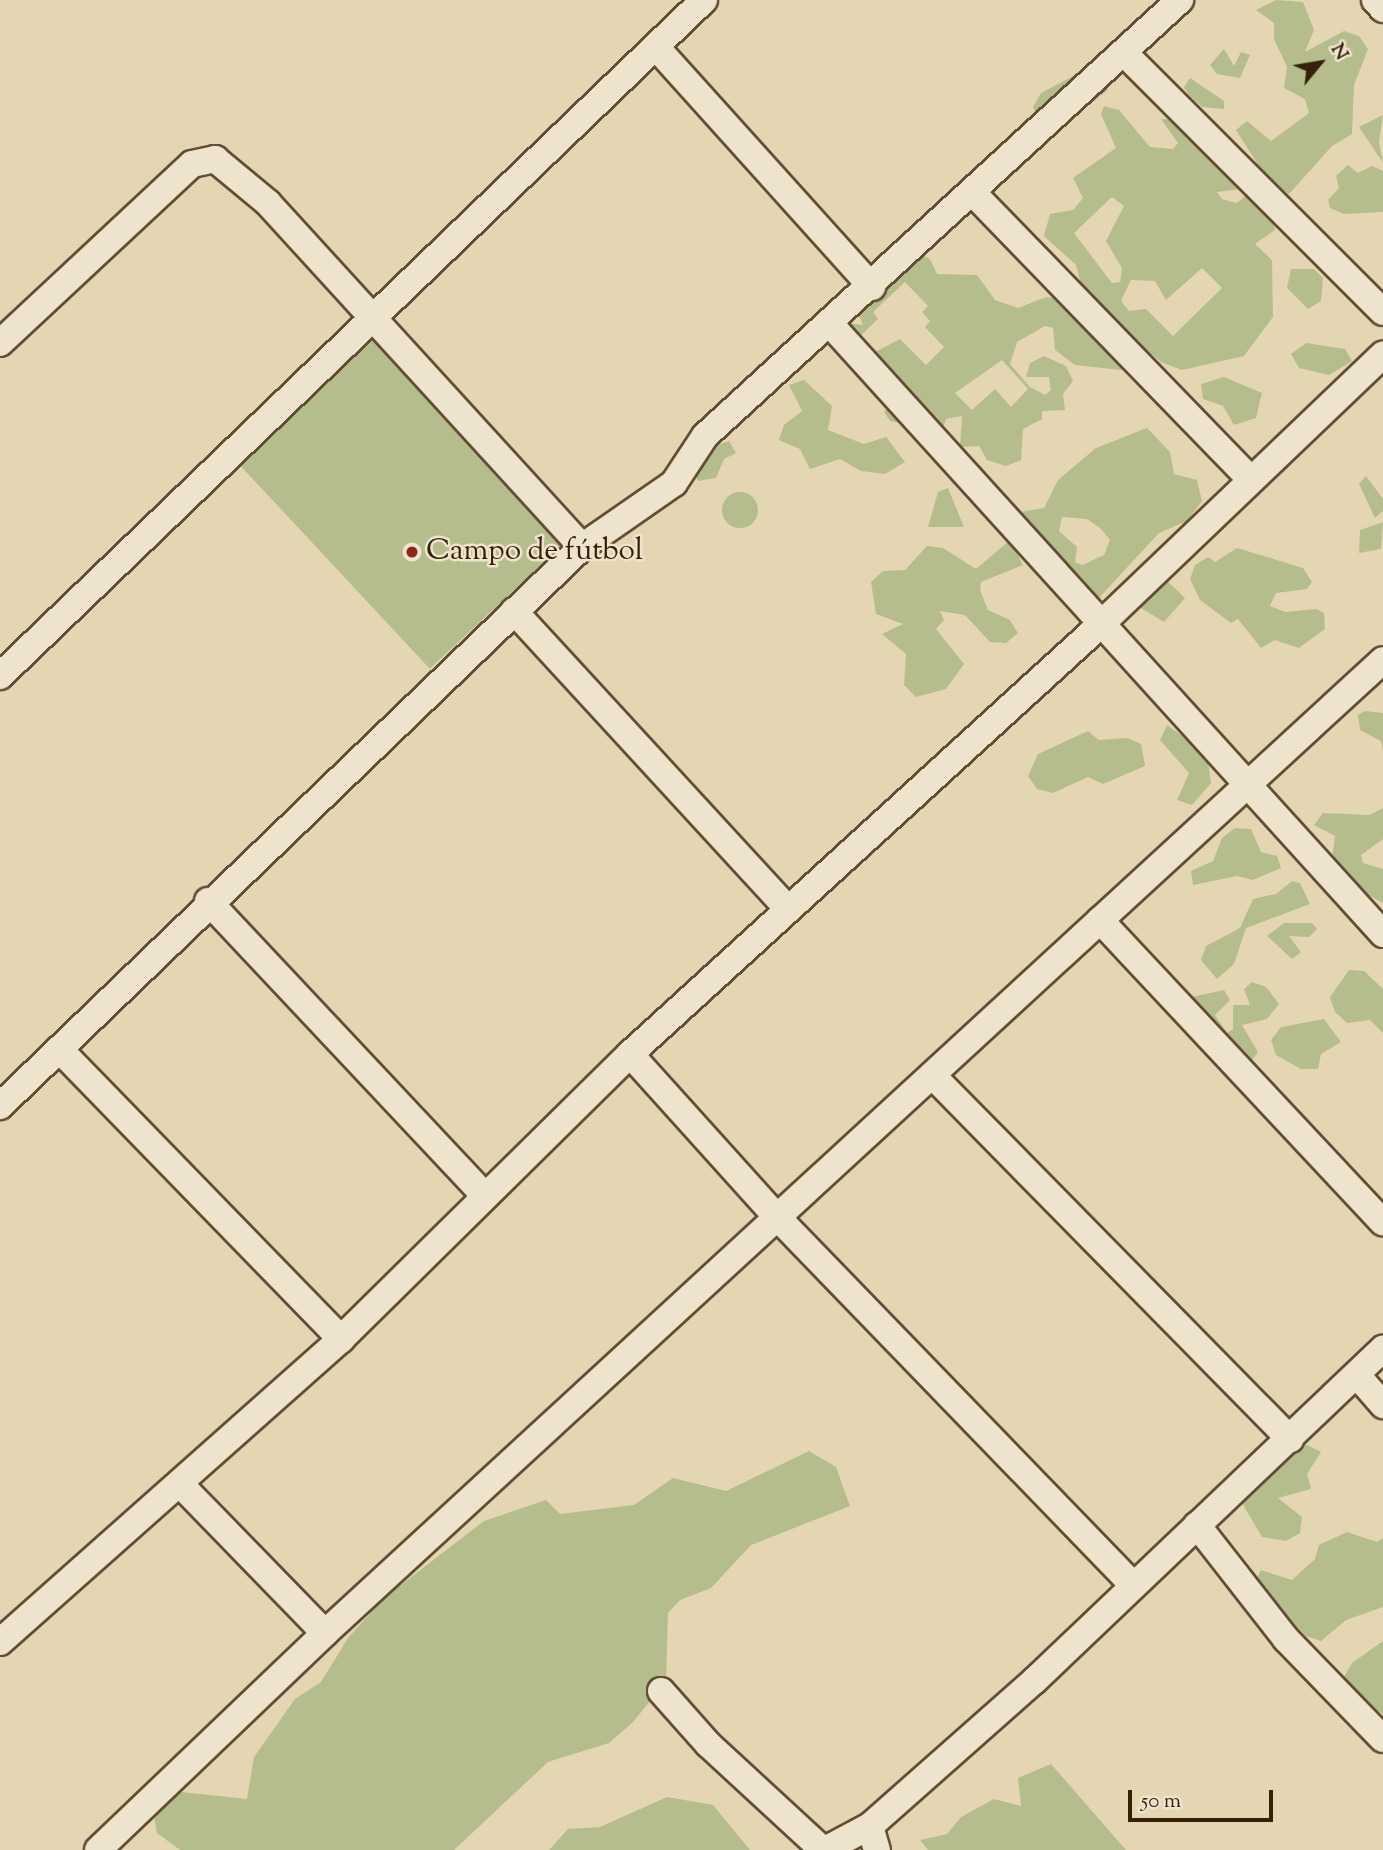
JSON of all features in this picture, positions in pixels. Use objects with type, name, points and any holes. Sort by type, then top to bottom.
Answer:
[{"type":"street","points":[[0,676],[372,324],[704,0]]},
{"type":"street","points":[[3,1098],[59,1049],[208,901],[582,547],[674,483],[705,436],[831,325],[1180,0]]},
{"type":"street","points":[[1374,0],[1383,9]]},
{"type":"street","points":[[656,47],[872,287]]},
{"type":"street","points":[[1124,53],[1383,312]]},
{"type":"street","points":[[0,343],[192,164],[215,159],[268,203],[372,324],[582,547]]},
{"type":"street","points":[[973,193],[1250,479]]},
{"type":"street","points":[[831,325],[1245,787],[1383,933]]},
{"type":"street","points":[[0,1643],[341,1339],[630,1054],[1099,626],[1250,479],[1383,355]]},
{"type":"street","points":[[514,611],[787,908]]},
{"type":"street","points":[[98,1850],[325,1633],[1383,660]]},
{"type":"street","points":[[208,901],[485,1196]]},
{"type":"street","points":[[1100,920],[1383,1222]]},
{"type":"street","points":[[59,1049],[341,1339]]},
{"type":"street","points":[[630,1054],[777,1217],[1133,1585]]},
{"type":"street","points":[[932,1075],[1290,1439]]},
{"type":"street","points":[[661,1691],[708,1744],[824,1850],[873,1838],[1133,1585],[1383,1349]]},
{"type":"street","points":[[1357,1375],[1383,1405]]},
{"type":"street","points":[[180,1484],[325,1633]]},
{"type":"street","points":[[1197,1525],[1286,1639],[1383,1739]]},
{"type":"green space","points":[[1276,0],[1303,2],[1314,30],[1305,52],[1344,31],[1359,36],[1368,49],[1354,85],[1352,134],[1332,146],[1289,194],[1269,182],[1236,130],[1247,121],[1271,141],[1309,113],[1305,99],[1284,88],[1287,67],[1274,39],[1274,23],[1256,10]]},
{"type":"green space","points":[[1224,49],[1234,66],[1241,52],[1250,55],[1240,78],[1217,74],[1210,65]]},
{"type":"green space","points":[[1096,64],[1108,90],[1061,127],[1039,122],[1033,107],[1041,93]]},
{"type":"green space","points":[[1190,78],[1224,101],[1224,109],[1202,107],[1184,87]]},
{"type":"green space","points":[[1104,106],[1119,110],[1150,147],[1173,149],[1178,143],[1161,119],[1176,119],[1241,181],[1240,189],[1217,192],[1222,199],[1237,203],[1249,193],[1269,205],[1275,230],[1255,244],[1272,260],[1273,317],[1244,356],[1182,370],[1161,362],[1084,296],[1076,265],[1044,236],[1050,214],[1073,210],[1083,198],[1073,178],[1116,148],[1101,114]],"holes":[[[1112,197],[1124,206],[1106,241],[1122,268],[1120,282],[1112,283],[1074,233]],[[1202,268],[1222,288],[1173,336],[1146,309],[1129,311],[1121,301],[1131,280],[1155,281],[1166,300]]]},
{"type":"green space","points":[[1383,115],[1379,142],[1383,163],[1359,127]]},
{"type":"green space","points":[[1348,165],[1358,173],[1372,166],[1383,171],[1383,212],[1344,214],[1330,208],[1328,200],[1339,188],[1336,176]]},
{"type":"green space","points":[[916,252],[930,259],[937,274],[977,275],[995,300],[1018,308],[1046,297],[1061,299],[1130,371],[1075,365],[1055,350],[1053,328],[1045,326],[1017,342],[1010,364],[1030,387],[1045,395],[1051,390],[1049,377],[1026,377],[1030,363],[1044,356],[1066,366],[1073,381],[1063,394],[1065,410],[1042,411],[1042,419],[1023,429],[1021,460],[1006,466],[987,460],[979,446],[960,447],[962,416],[946,419],[942,431],[890,421],[884,412],[889,406],[865,382],[841,322],[863,325],[858,312]],"holes":[[[905,282],[928,306],[922,312],[930,321],[925,327],[944,347],[926,365],[900,339],[871,354],[857,339],[878,319],[873,312]],[[1002,360],[1028,389],[1011,407],[995,389],[972,410],[955,393]]]},
{"type":"green space","points":[[1291,269],[1314,269],[1323,278],[1321,301],[1308,309],[1287,288]]},
{"type":"green space","points":[[372,337],[564,543],[430,669],[237,462]]},
{"type":"green space","points":[[1306,343],[1345,349],[1352,361],[1329,375],[1299,368],[1291,354]]},
{"type":"green space","points":[[1224,377],[1262,393],[1256,418],[1234,425],[1223,406],[1203,399],[1201,384]]},
{"type":"green space","points":[[804,380],[832,406],[828,430],[864,444],[886,437],[905,462],[885,474],[861,471],[840,459],[810,469],[800,449],[779,440],[784,425],[802,411],[789,385]]},
{"type":"green space","points":[[1147,428],[1170,452],[1174,474],[1197,480],[1202,501],[1187,521],[1159,533],[1097,600],[1019,520],[1020,512],[1044,508],[1058,480],[1096,448]],"holes":[[[1062,517],[1087,519],[1100,528],[1110,540],[1104,555],[1082,565],[1075,562],[1077,547],[1059,531]]]},
{"type":"green space","points":[[729,441],[736,453],[724,459],[716,478],[698,481],[693,471],[708,448]]},
{"type":"green space","points":[[1366,476],[1383,499],[1383,511],[1375,518],[1359,484]]},
{"type":"green space","points":[[948,488],[964,527],[928,527],[938,492]]},
{"type":"green space","points":[[740,492],[753,497],[758,510],[753,523],[740,528],[727,523],[722,510],[727,497]]},
{"type":"green space","points":[[1383,522],[1381,549],[1359,553],[1360,530]]},
{"type":"green space","points":[[1010,540],[1023,565],[981,582],[980,590],[988,610],[1010,620],[1018,633],[1006,643],[990,642],[965,615],[940,611],[944,620],[936,629],[964,664],[946,689],[916,697],[904,685],[906,654],[882,634],[903,624],[876,614],[871,582],[883,571],[905,570],[927,546],[943,548],[976,569]]},
{"type":"green space","points":[[1237,548],[1303,568],[1312,582],[1307,589],[1276,593],[1270,606],[1285,612],[1316,609],[1324,613],[1325,629],[1299,648],[1275,640],[1261,648],[1238,619],[1231,623],[1200,600],[1190,579],[1195,565],[1208,557],[1215,562]]},
{"type":"green space","points":[[1164,578],[1185,598],[1164,622],[1136,605]]},
{"type":"green space","points":[[1365,711],[1383,713],[1383,751],[1381,741],[1360,730],[1358,715]]},
{"type":"green space","points":[[1167,725],[1207,754],[1211,783],[1192,805],[1177,800],[1189,773],[1160,740]]},
{"type":"green space","points":[[1088,731],[1099,740],[1127,738],[1141,744],[1145,766],[1103,784],[1088,777],[1053,793],[1037,789],[1028,776],[1038,754]]},
{"type":"green space","points":[[1383,808],[1383,839],[1361,855],[1363,863],[1383,869],[1383,903],[1359,890],[1332,859],[1335,836],[1314,825],[1323,813],[1369,815]]},
{"type":"green space","points":[[1235,828],[1251,829],[1261,852],[1277,856],[1281,868],[1253,880],[1237,876],[1193,885],[1191,871],[1213,861],[1222,838]]},
{"type":"green space","points":[[1292,881],[1300,883],[1310,904],[1246,928],[1234,964],[1217,979],[1201,960],[1206,946],[1240,928],[1253,899],[1276,894]]},
{"type":"green space","points":[[1284,923],[1312,923],[1317,929],[1309,937],[1289,936],[1301,952],[1292,959],[1267,936]]},
{"type":"green space","points":[[1349,970],[1364,971],[1383,989],[1383,1033],[1370,1020],[1347,1023],[1335,1012],[1330,997]]},
{"type":"green space","points":[[1252,982],[1266,987],[1279,1004],[1267,1019],[1242,1025],[1258,1052],[1247,1067],[1187,998],[1224,990],[1230,1000],[1215,1015],[1227,1033],[1233,1029],[1233,1005],[1250,1005],[1244,989]]},
{"type":"green space","points":[[1324,1019],[1341,1042],[1321,1054],[1318,1069],[1301,1069],[1276,1055],[1271,1040],[1281,1027]]},
{"type":"green space","points":[[1303,1443],[1321,1452],[1307,1474],[1311,1489],[1278,1498],[1302,1517],[1300,1533],[1286,1541],[1262,1537],[1239,1498]]},
{"type":"green space","points":[[809,1451],[836,1467],[850,1506],[751,1545],[711,1588],[680,1600],[668,1613],[666,1682],[633,1722],[609,1743],[548,1762],[454,1850],[180,1850],[157,1833],[152,1806],[182,1792],[247,1799],[254,1757],[295,1699],[321,1682],[348,1638],[384,1598],[484,1521],[546,1500],[560,1514],[634,1505],[673,1478],[726,1491]]},
{"type":"green space","points":[[1347,1532],[1377,1542],[1383,1538],[1383,1607],[1346,1620],[1321,1641],[1306,1636],[1254,1584],[1261,1570],[1292,1580],[1315,1559],[1319,1545]]},
{"type":"green space","points":[[1383,1641],[1383,1714],[1361,1702],[1344,1677],[1352,1663]]},
{"type":"green space","points":[[1051,1764],[1126,1850],[928,1850],[920,1840],[947,1834],[961,1817],[994,1799],[1021,1806],[1018,1778]]},
{"type":"green space","points":[[667,1797],[713,1805],[750,1850],[549,1850],[568,1829],[600,1827]]},
{"type":"place","name":"Campo de fútbol","points":[[412,552]]}]
